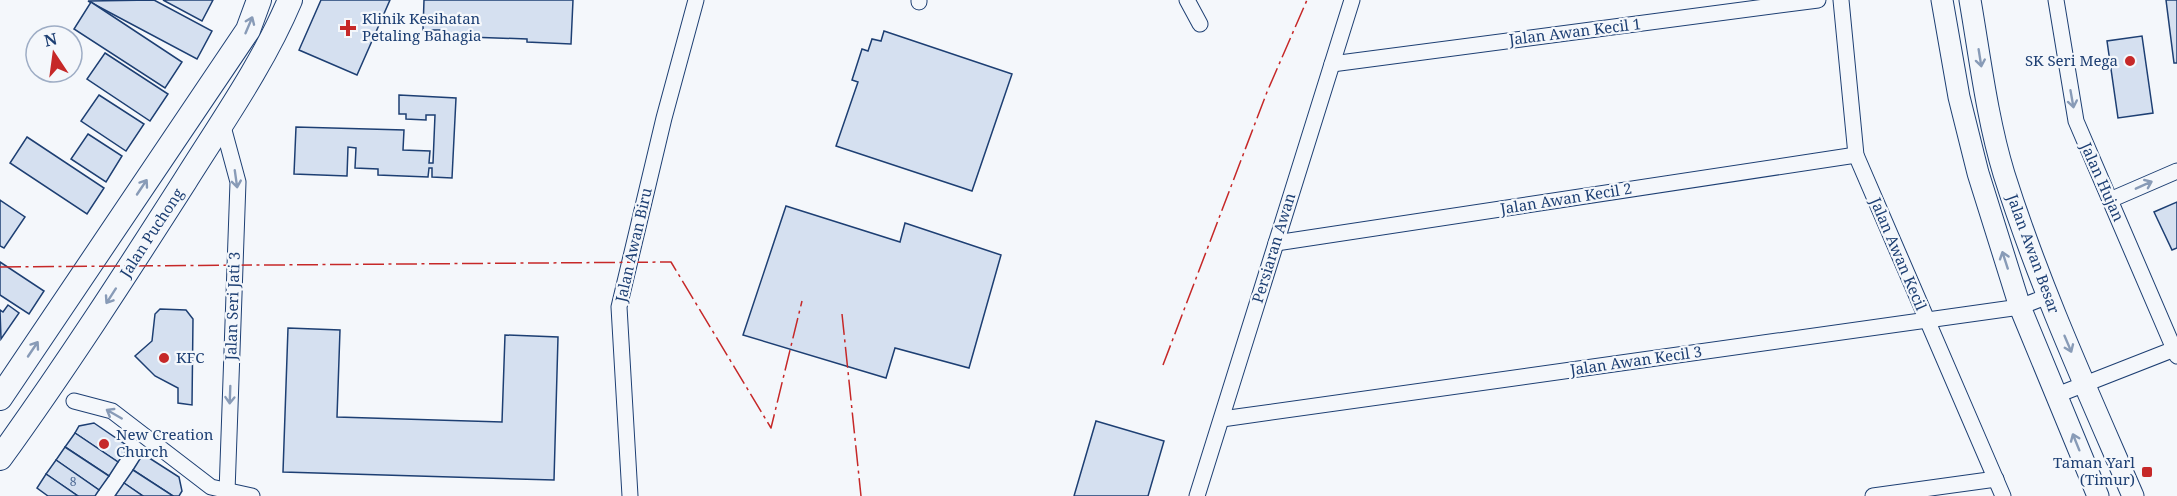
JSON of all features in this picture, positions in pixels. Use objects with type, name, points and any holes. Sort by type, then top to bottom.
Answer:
[{"type":"main road","points":[[0,398],[248,30],[258,0]]},
{"type":"main road","name":"Jalan Puchong","points":[[0,458],[71,358],[222,123],[273,40],[291,0]]},
{"type":"main road","name":"Jalan Awan Besar","points":[[1942,0],[1959,97],[1978,173],[2020,307],[2098,496]]},
{"type":"main road","name":"Jalan Awan Besar","points":[[1970,0],[1985,93],[2004,173],[2048,296],[2133,496]]},
{"type":"street","name":"Jalan Awan Biru","points":[[630,496],[619,307],[664,118],[696,0]]},
{"type":"street","points":[[1187,0],[1200,24]]},
{"type":"street","name":"Persiaran Awan","points":[[1197,496],[1352,0]]},
{"type":"street","name":"Jalan Awan Kecil 1","points":[[1332,64],[1818,0]]},
{"type":"street","name":"Jalan Awan Kecil","points":[[1841,0],[1857,155],[2003,496]]},
{"type":"street","name":"Jalan Hujan","points":[[2055,0],[2076,121],[2176,351]]},
{"type":"street","name":"Jalan Seri Jati 3","points":[[222,123],[238,182],[239,494]]},
{"type":"street","name":"Jalan Awan Kecil 2","points":[[1276,243],[1857,155]]},
{"type":"street","points":[[2110,200],[2177,171]]},
{"type":"street","name":"Jalan Awan Kecil 3","points":[[1222,419],[2020,307],[2048,296]]},
{"type":"street","points":[[2057,395],[2176,351]]},
{"type":"street","points":[[74,401],[112,411],[208,492],[239,494]]},
{"type":"street","points":[[1873,496],[1996,479]]},
{"type":"building","points":[[154,0],[212,31],[197,59],[88,1]]},
{"type":"building","points":[[163,0],[213,0],[202,21]]},
{"type":"building","name":"Klinik Kesihatan Petaling Bahagia","points":[[321,0],[390,0],[357,75],[299,50]]},
{"type":"building","points":[[424,0],[573,0],[571,44],[527,42],[527,39],[441,36],[442,30],[423,30]]},
{"type":"building","points":[[2166,0],[2177,0],[2177,63],[2174,63]]},
{"type":"building","points":[[91,2],[182,62],[165,88],[84,35],[84,24],[77,24]]},
{"type":"building","points":[[884,31],[1012,74],[972,191],[836,146],[858,82],[852,80],[862,49],[868,51],[872,39],[881,41]]},
{"type":"building","points":[[2142,36],[2153,113],[2118,118],[2107,41]]},
{"type":"building","points":[[105,53],[168,94],[150,121],[87,79]]},
{"type":"building","points":[[99,95],[144,124],[126,151],[81,121]]},
{"type":"building","points":[[399,95],[456,98],[452,178],[432,177],[432,168],[429,168],[428,177],[378,175],[378,169],[355,168],[356,148],[348,147],[347,176],[294,174],[296,127],[404,130],[403,150],[430,151],[429,163],[433,163],[435,115],[426,115],[426,120],[406,119],[406,114],[399,114]]},
{"type":"building","points":[[88,134],[122,156],[106,182],[71,159]]},
{"type":"building","points":[[27,137],[104,188],[87,214],[10,163]]},
{"type":"building","points":[[0,200],[25,217],[4,248],[0,246]]},
{"type":"building","points":[[2177,202],[2177,248],[2172,250],[2154,212]]},
{"type":"building","points":[[786,206],[900,242],[905,223],[1001,255],[969,368],[895,348],[886,378],[743,335]]},
{"type":"building","points":[[0,262],[44,291],[29,314],[0,295]]},
{"type":"building","points":[[8,305],[19,313],[1,339],[0,310],[3,312]]},
{"type":"building","name":"KFC","points":[[160,309],[186,310],[193,319],[192,405],[178,403],[178,388],[155,376],[135,356],[152,341],[155,314]]},
{"type":"building","points":[[288,328],[340,330],[337,417],[502,422],[505,335],[558,337],[554,480],[283,472]]},
{"type":"building","points":[[1096,421],[1164,441],[1148,496],[1074,496]]},
{"type":"building","points":[[94,423],[129,447],[118,462],[75,433],[79,426]]},
{"type":"building","points":[[75,433],[118,462],[109,476],[65,447]]},
{"type":"building","points":[[65,447],[109,476],[99,490],[56,460]]},
{"type":"building","points":[[143,454],[179,477],[182,491],[179,496],[173,496],[133,470]]},
{"type":"building","points":[[56,460],[99,490],[95,496],[78,496],[46,474]]},
{"type":"building","points":[[133,470],[173,496],[143,496],[124,483]]},
{"type":"building","points":[[46,474],[78,496],[48,496],[37,488]]},
{"type":"building","points":[[124,483],[143,496],[115,496]]},
{"type":"power","points":[[1163,365],[1267,92],[1307,0]]},
{"type":"power","points":[[0,267],[671,262],[771,428],[802,301]]},
{"type":"power","points":[[842,314],[861,496]]},
{"type":"place","name":"Klinik Kesihatan Petaling Bahagia","points":[[348,28]]},
{"type":"place","name":"SK Seri Mega","points":[[2130,61]]},
{"type":"place","name":"KFC","points":[[164,358]]},
{"type":"place","name":"New Creation Church","points":[[104,444]]},
{"type":"place","name":"Taman Yarl (Timur)","points":[[2147,472]]}]
